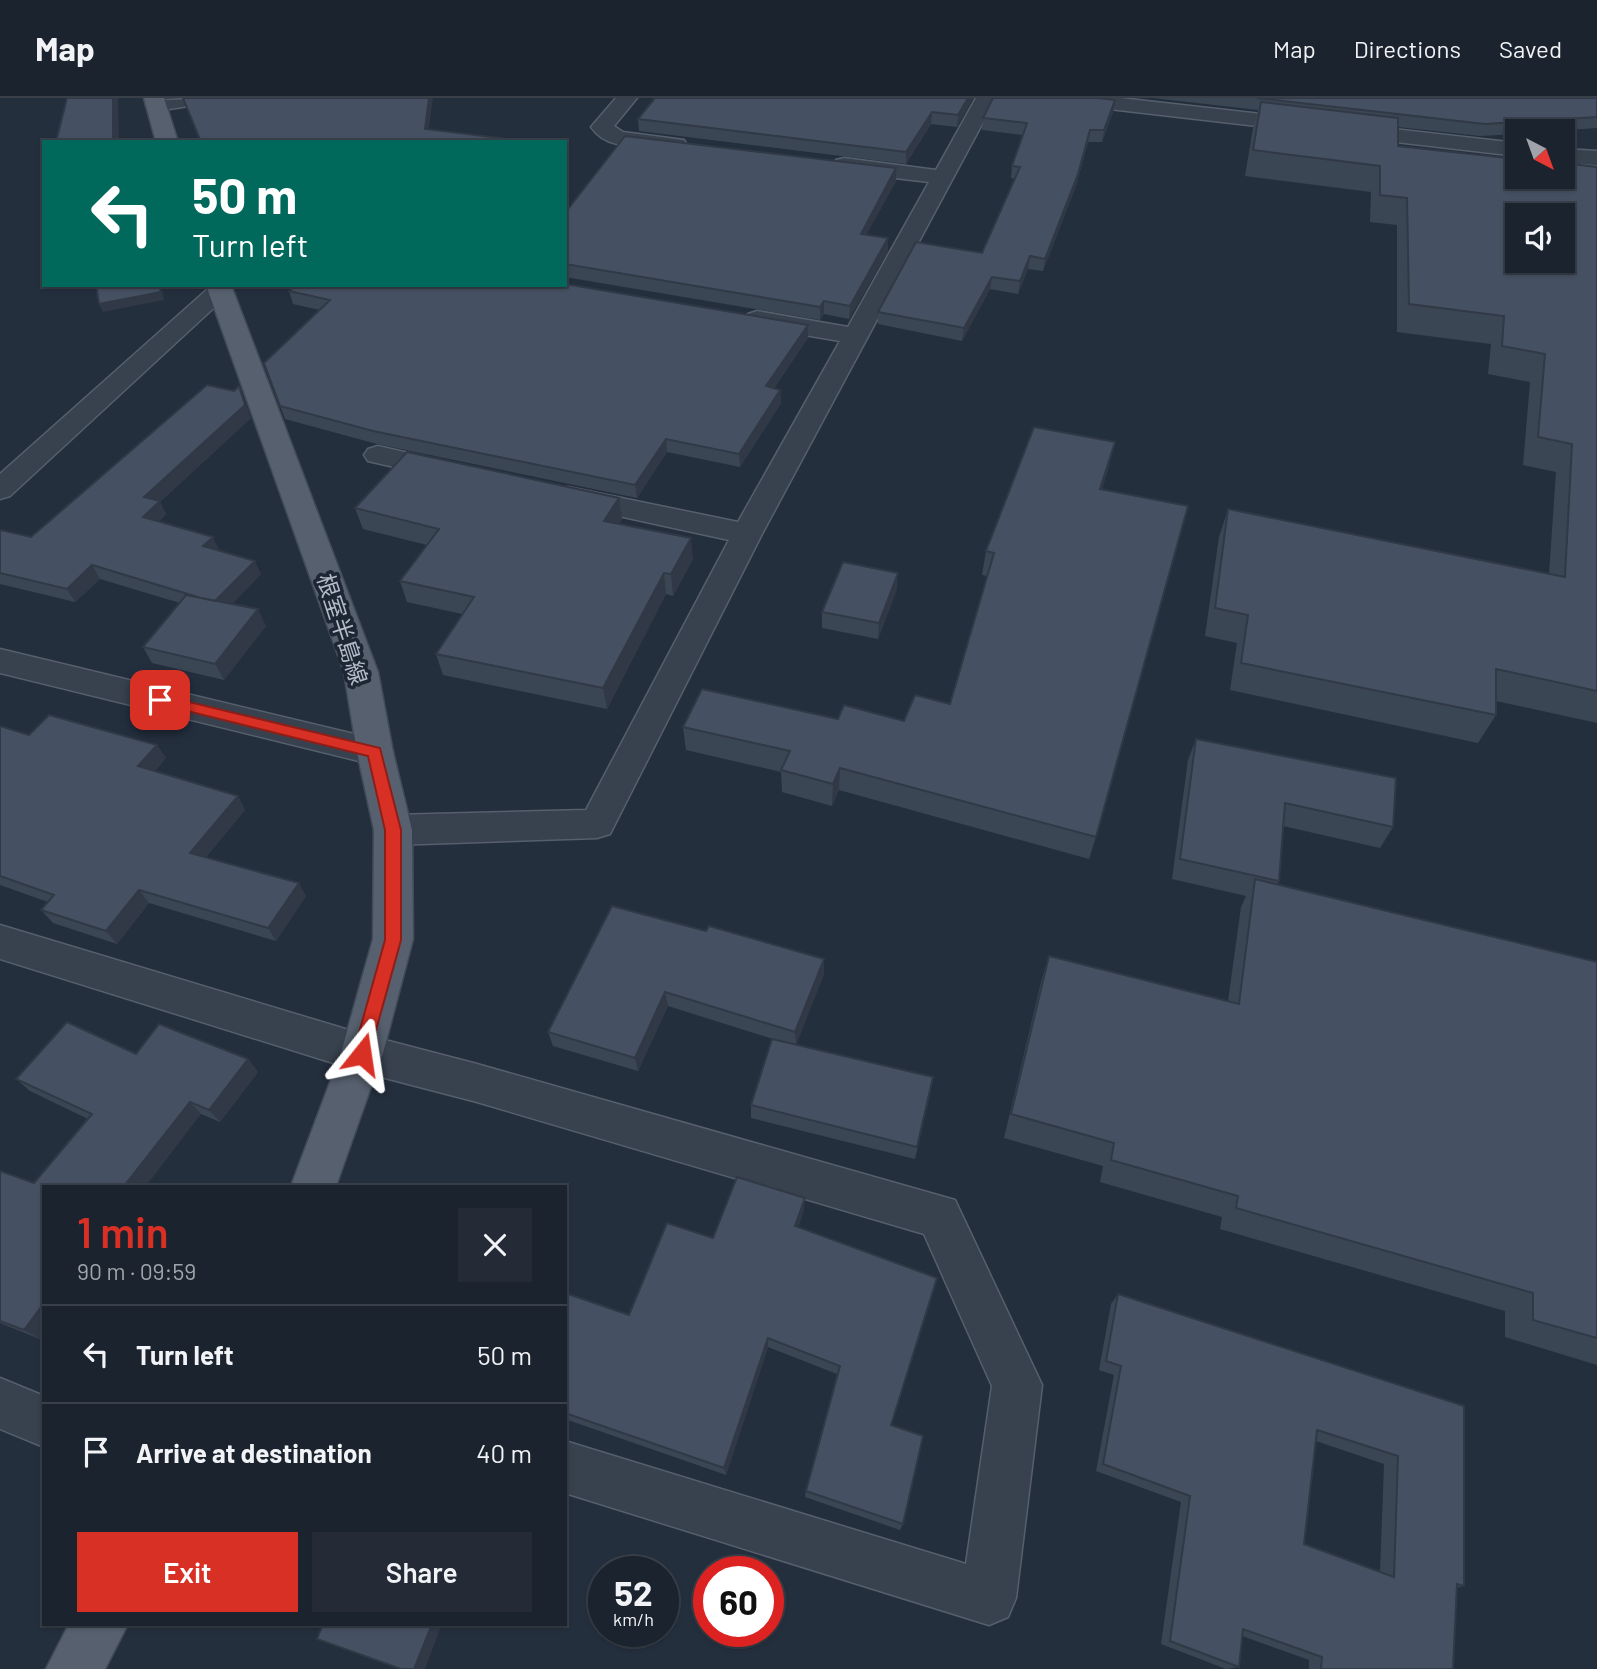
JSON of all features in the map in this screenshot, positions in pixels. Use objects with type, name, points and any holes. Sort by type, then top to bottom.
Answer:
[{"type":"main road","points":[[155,102],[166,140]]},
{"type":"main road","name":"根室半島線","points":[[219,288],[361,672],[374,752],[393,830],[393,940],[362,1054],[314,1185]]},
{"type":"main road","points":[[74,1669],[99,1626]]},
{"type":"street","points":[[155,102],[202,98]]},
{"type":"street","points":[[627,98],[602,127],[617,138],[698,148]]},
{"type":"street","points":[[393,830],[597,824],[747,534],[986,98]]},
{"type":"street","points":[[1066,98],[1505,149]]},
{"type":"street","points":[[1575,157],[1597,158]]},
{"type":"street","points":[[820,162],[942,177]]},
{"type":"street","points":[[0,490],[219,288]]},
{"type":"street","points":[[732,315],[855,336]]},
{"type":"street","points":[[378,455],[483,478]]},
{"type":"street","points":[[536,489],[747,534]]},
{"type":"street","points":[[0,660],[374,752]]},
{"type":"street","points":[[0,942],[362,1054],[490,1087],[939,1216],[1017,1385],[989,1598],[567,1468]]},
{"type":"street","points":[[0,1403],[42,1421]]},
{"type":"building","points":[[67,98],[113,98],[113,140],[56,140]]},
{"type":"building","points":[[183,98],[429,98],[425,129],[517,140],[200,140]]},
{"type":"building","points":[[655,98],[968,98],[958,115],[932,112],[906,152],[638,119]]},
{"type":"building","points":[[993,98],[1115,100],[1104,130],[1090,130],[1078,174],[1045,259],[1030,256],[1020,281],[992,277],[964,328],[878,312],[916,242],[982,253],[1020,167],[1012,166],[1027,123],[983,118]]},
{"type":"building","points":[[1257,98],[1597,98],[1597,117],[1505,119],[1505,123],[1485,124]]},
{"type":"building","points":[[1261,102],[1398,118],[1398,146],[1505,158],[1505,189],[1575,189],[1575,164],[1597,167],[1597,691],[1496,669],[1496,715],[1241,663],[1248,615],[1215,608],[1228,509],[1565,577],[1572,444],[1538,437],[1545,354],[1502,346],[1504,316],[1409,304],[1407,198],[1380,195],[1380,166],[1253,150]]},
{"type":"building","points":[[625,136],[896,168],[861,234],[888,238],[850,306],[824,301],[820,307],[567,264],[567,210]]},
{"type":"building","points":[[567,284],[808,325],[766,386],[780,390],[739,454],[666,439],[635,485],[373,431],[280,406],[264,363],[330,300],[289,291],[294,287],[567,287]]},
{"type":"building","points":[[96,287],[160,287],[161,292],[99,304]]},
{"type":"building","points":[[207,385],[234,391],[239,386],[245,405],[144,497],[160,501],[143,517],[213,537],[203,546],[255,561],[215,601],[92,565],[67,589],[0,573],[0,530],[31,537]]},
{"type":"building","points":[[1034,427],[1115,442],[1100,489],[1188,506],[1096,837],[840,768],[833,784],[781,770],[790,751],[683,727],[702,689],[838,719],[844,705],[904,721],[915,695],[950,704],[994,553],[986,551]]},
{"type":"building","points":[[407,452],[619,498],[604,521],[691,538],[671,574],[664,573],[603,688],[436,654],[474,597],[400,581],[439,529],[355,508]]},
{"type":"building","points":[[843,562],[898,573],[879,623],[822,612]]},
{"type":"building","points":[[186,595],[258,609],[215,664],[143,647]]},
{"type":"building","points":[[49,715],[157,745],[138,766],[238,796],[190,853],[299,883],[268,928],[139,890],[106,931],[41,910],[54,895],[0,876],[0,726],[29,735]]},
{"type":"building","points":[[1196,739],[1396,778],[1393,827],[1285,803],[1279,881],[1180,859]]},
{"type":"building","points":[[1255,879],[1597,962],[1597,1338],[1533,1320],[1533,1293],[1236,1208],[1238,1196],[1111,1160],[1114,1143],[1011,1114],[1049,956],[1239,1004]]},
{"type":"building","points":[[612,906],[706,931],[709,926],[824,959],[795,1032],[665,992],[635,1058],[548,1032]]},
{"type":"building","points":[[67,1022],[136,1054],[159,1024],[248,1059],[209,1110],[190,1102],[125,1185],[42,1185],[42,1306],[24,1330],[0,1321],[0,1171],[34,1183],[92,1114],[16,1079]]},
{"type":"building","points":[[772,1039],[933,1077],[917,1147],[751,1105]]},
{"type":"building","points":[[737,1177],[805,1198],[795,1226],[937,1278],[891,1425],[923,1436],[903,1524],[806,1491],[840,1366],[768,1338],[724,1468],[567,1414],[567,1294],[629,1315],[667,1223],[713,1238]]},
{"type":"building","points":[[1118,1294],[1464,1406],[1464,1586],[1457,1584],[1453,1669],[1321,1669],[1322,1657],[1243,1629],[1239,1667],[1170,1641],[1190,1496],[1103,1464],[1121,1366],[1106,1361]],"holes":[[[1317,1430],[1398,1456],[1394,1577],[1304,1544]]]},
{"type":"building","points":[[322,1626],[431,1626],[414,1669],[401,1669],[317,1639]]},
{"type":"route","points":[[160,700],[374,752],[393,830],[393,940],[362,1054]]}]
